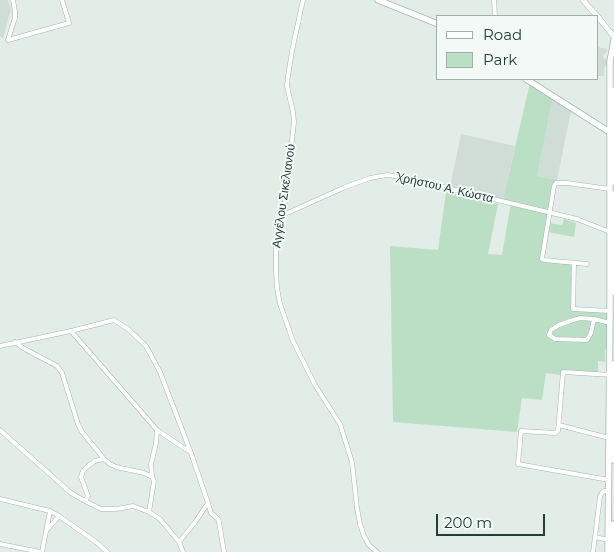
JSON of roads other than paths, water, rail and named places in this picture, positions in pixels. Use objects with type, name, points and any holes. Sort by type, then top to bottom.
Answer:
[{"type":"main road","points":[[378,0],[436,23]]},
{"type":"main road","points":[[608,552],[608,540],[612,524],[609,491],[609,438],[612,375],[614,153],[610,61],[614,38]]},
{"type":"main road","points":[[528,80],[613,134]]},
{"type":"main road","points":[[612,244],[610,232],[610,189],[614,90]]},
{"type":"main road","points":[[612,552],[614,431],[610,323],[613,307]]},
{"type":"street","points":[[13,0],[15,18],[8,40],[69,23],[62,0]]},
{"type":"street","name":"Αγγέλου Σικελιανού","points":[[303,0],[287,86],[294,122],[283,215],[279,228],[276,252],[280,304],[293,341],[315,385],[340,424],[352,462],[360,524],[364,536],[377,552]]},
{"type":"street","points":[[494,0],[495,15]]},
{"type":"street","points":[[584,0],[595,15]]},
{"type":"street","points":[[599,19],[614,38]]},
{"type":"street","name":"Χρήστου Α. Κώστα","points":[[283,215],[343,188],[370,178],[387,175],[416,179],[577,219],[610,232]]},
{"type":"street","points":[[587,264],[542,259],[555,184],[558,182],[610,189]]},
{"type":"street","points":[[574,263],[573,309],[613,307]]},
{"type":"street","points":[[594,319],[587,340],[556,339],[550,335],[550,330],[570,320],[580,318],[594,319],[610,323]]},
{"type":"street","points":[[0,346],[71,332],[114,320],[138,337],[146,346],[160,372],[191,453],[211,513],[220,522],[224,552]]},
{"type":"street","points":[[71,332],[157,430],[191,453]]},
{"type":"street","points":[[15,342],[57,366],[62,373],[82,432],[104,459],[116,467],[144,473],[152,477]]},
{"type":"street","points":[[609,480],[518,464],[521,431],[555,433],[558,431],[563,372],[612,375]]},
{"type":"street","points":[[559,425],[609,438]]},
{"type":"street","points":[[0,430],[71,493],[85,501],[101,509],[133,506],[149,512],[160,519],[179,542],[184,552]]},
{"type":"street","points":[[149,512],[154,481],[151,464],[155,452],[157,430]]},
{"type":"street","points":[[85,501],[88,496],[81,477],[83,472],[95,461],[104,459]]},
{"type":"street","points":[[593,552],[600,496],[604,491],[609,491]]},
{"type":"street","points":[[0,499],[50,511],[96,542],[107,552]]},
{"type":"street","points":[[179,542],[208,504]]},
{"type":"street","points":[[0,544],[41,552],[50,511]]},
{"type":"street","points":[[46,531],[59,516]]},
{"type":"street","points":[[595,537],[608,540]]}]
